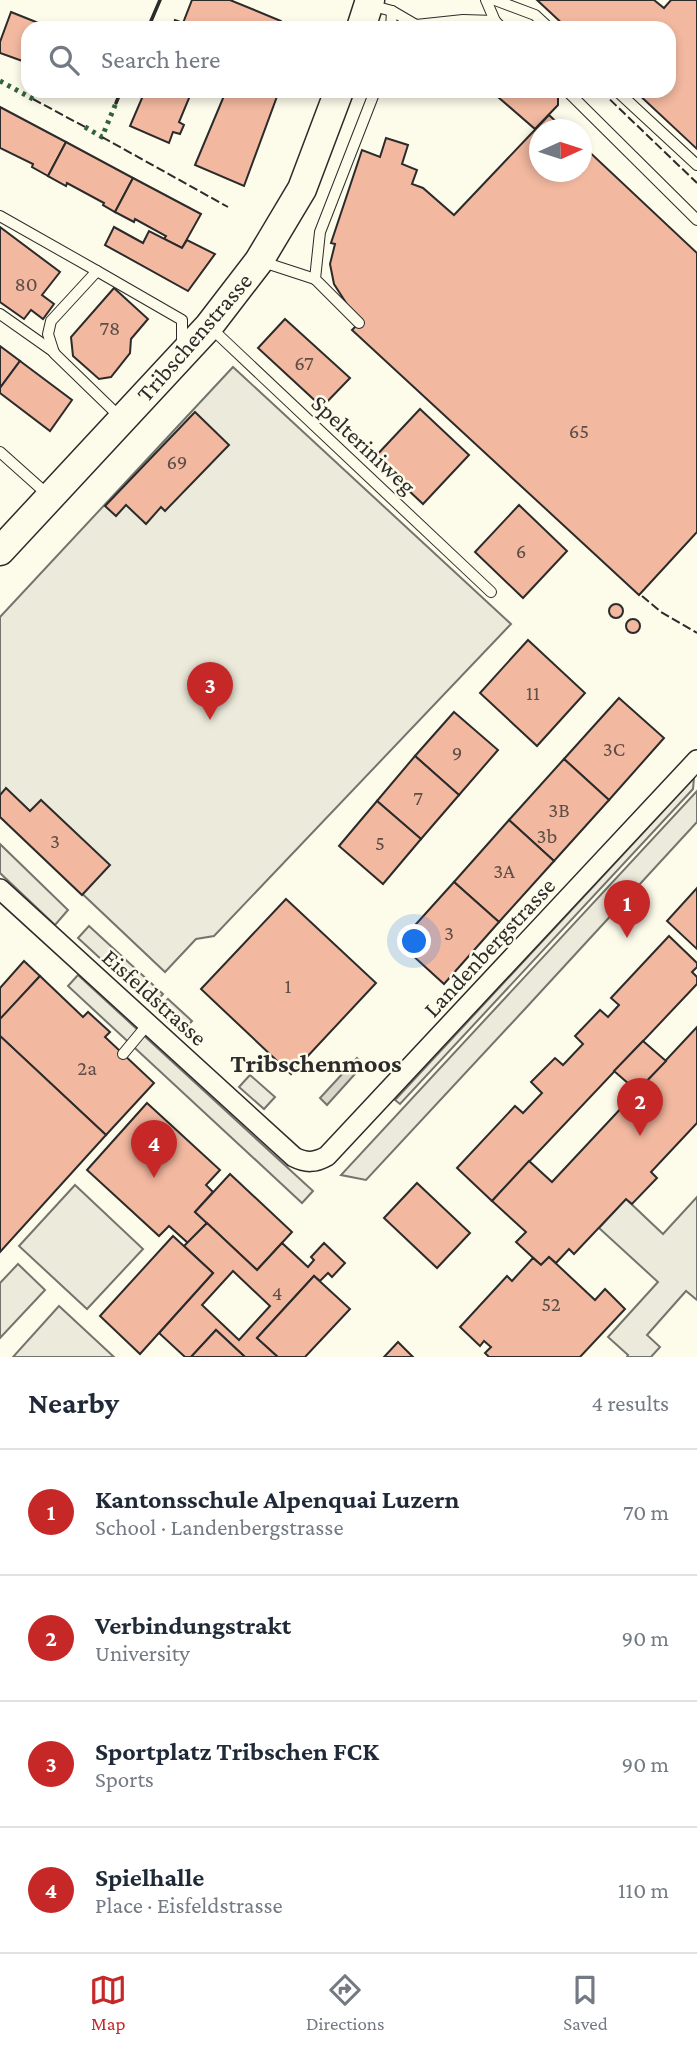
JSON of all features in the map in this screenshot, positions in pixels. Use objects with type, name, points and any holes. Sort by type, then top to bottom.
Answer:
[{"type":"street","name":"Tribschenstrasse","points":[[0,551],[209,326],[260,261],[302,189],[336,98]]},
{"type":"street","name":"Landenbergstrasse","points":[[313,1161],[327,1156],[697,760]]},
{"type":"street","name":"Eisfeldstrasse","points":[[0,888],[294,1157],[313,1161]]},
{"type":"lane","points":[[486,0],[496,21]]},
{"type":"lane","points":[[495,0],[535,15],[541,21]]},
{"type":"lane","points":[[370,9],[404,21]]},
{"type":"lane","points":[[370,9],[383,21]]},
{"type":"lane","points":[[315,279],[320,232],[372,98]]},
{"type":"lane","points":[[574,98],[697,220]]},
{"type":"lane","points":[[625,98],[697,165]]},
{"type":"lane","points":[[0,216],[182,320],[182,356]]},
{"type":"lane","points":[[260,261],[315,279],[359,323]]},
{"type":"lane","points":[[54,353],[48,334],[51,321],[97,271]]},
{"type":"lane","points":[[0,314],[54,353],[122,419]]},
{"type":"lane","name":"Spelteriniweg","points":[[209,326],[491,592]]},
{"type":"lane","points":[[0,452],[50,497]]},
{"type":"lane","points":[[123,1054],[148,1024]]},
{"type":"shaded area","points":[[233,367],[511,624],[214,936],[196,939],[165,972],[0,816],[0,617]]},
{"type":"shaded area","points":[[694,778],[693,789],[400,1104],[395,1100]]},
{"type":"shaded area","points":[[697,791],[697,822],[524,1010],[366,1180],[341,1175]]},
{"type":"shaded area","points":[[0,844],[68,910],[55,925],[0,873]]},
{"type":"shaded area","points":[[89,926],[163,994],[152,1006],[78,938]]},
{"type":"shaded area","points":[[78,975],[313,1191],[302,1203],[68,986]]},
{"type":"shaded area","points":[[168,999],[192,1021],[181,1033],[157,1011]]},
{"type":"shaded area","points":[[357,1058],[364,1064],[327,1105],[320,1098]]},
{"type":"shaded area","points":[[250,1075],[275,1097],[264,1109],[239,1087]]},
{"type":"shaded area","points":[[75,1185],[143,1249],[87,1309],[19,1246]]},
{"type":"shaded area","points":[[697,1197],[697,1300],[686,1291],[647,1335],[660,1347],[651,1357],[627,1357],[628,1355],[608,1337],[658,1282],[599,1228],[626,1199],[663,1234]]},
{"type":"shaded area","points":[[18,1264],[45,1290],[0,1338],[0,1283]]},
{"type":"shaded area","points":[[59,1306],[114,1357],[13,1357]]},
{"type":"building","points":[[192,0],[230,0],[281,21],[184,21]]},
{"type":"building","points":[[537,0],[654,0],[664,8],[671,0],[697,0],[697,149],[642,98],[676,98],[676,21],[560,21]]},
{"type":"building","points":[[11,12],[34,21],[21,21],[21,60],[0,53],[0,42]]},
{"type":"building","points":[[142,98],[189,98],[179,122],[184,125],[180,134],[173,132],[169,143],[130,126]]},
{"type":"building","points":[[223,98],[276,98],[244,186],[195,165]]},
{"type":"building","points":[[499,98],[558,98],[558,105],[545,119],[529,119],[529,124]]},
{"type":"building","points":[[0,107],[66,142],[48,176],[32,167],[33,164],[0,148]]},
{"type":"building","points":[[529,136],[529,182],[592,182],[592,154],[697,253],[697,532],[639,595],[352,330],[359,323],[334,284],[330,264],[335,244],[331,243],[362,150],[380,157],[386,138],[408,145],[402,164],[417,170],[412,184],[423,188],[454,215]]},
{"type":"building","points":[[66,142],[133,178],[115,212],[67,183],[66,186],[48,176]]},
{"type":"building","points":[[133,178],[201,214],[182,248],[135,219],[134,222],[115,212]]},
{"type":"building","points":[[0,227],[60,272],[42,295],[54,304],[43,319],[31,310],[24,319],[0,302]]},
{"type":"building","points":[[114,227],[143,243],[149,231],[182,248],[187,240],[215,254],[188,291],[105,245]]},
{"type":"building","points":[[114,288],[148,319],[131,339],[130,353],[111,377],[99,379],[73,356],[71,337]]},
{"type":"building","points":[[285,319],[350,378],[322,407],[258,348]]},
{"type":"building","points":[[0,346],[20,361],[0,388]]},
{"type":"building","points":[[20,361],[72,400],[50,431],[0,393],[0,388]]},
{"type":"building","points":[[420,409],[469,455],[423,504],[374,458]]},
{"type":"building","points":[[195,412],[229,445],[165,511],[161,507],[146,524],[126,505],[116,516],[105,506]]},
{"type":"building","points":[[519,505],[567,551],[523,598],[475,552]]},
{"type":"building","points":[[616,604],[621,606],[621,616],[616,618],[611,616],[609,611],[611,606]]},
{"type":"building","points":[[630,619],[636,619],[640,626],[636,633],[630,633],[626,629],[626,623]]},
{"type":"building","points":[[528,640],[585,693],[537,746],[480,693]]},
{"type":"building","points":[[619,698],[664,738],[609,800],[564,759]]},
{"type":"building","points":[[454,712],[498,750],[459,795],[415,756]]},
{"type":"building","points":[[415,756],[459,795],[421,839],[377,801]]},
{"type":"building","points":[[564,759],[609,800],[554,861],[509,820]]},
{"type":"building","points":[[6,788],[30,811],[41,800],[110,865],[82,895],[0,817],[0,795]]},
{"type":"building","points":[[377,801],[421,839],[383,884],[339,846]]},
{"type":"building","points":[[509,820],[554,861],[499,922],[454,882]]},
{"type":"building","points":[[454,882],[499,922],[444,984],[399,943]]},
{"type":"building","points":[[697,888],[697,949],[667,921]]},
{"type":"building","points":[[286,899],[376,983],[291,1074],[201,989]]},
{"type":"building","points":[[669,936],[697,963],[692,972],[697,977],[697,984],[492,1201],[457,1168],[515,1106],[523,1113],[542,1093],[531,1082],[555,1058],[563,1065],[583,1044],[575,1036],[600,1010],[608,1017],[619,1005],[611,998]]},
{"type":"building","points":[[24,961],[40,976],[0,1020],[0,988]]},
{"type":"building","points":[[40,976],[83,1017],[88,1012],[110,1032],[105,1037],[154,1083],[106,1135],[0,1036],[0,1019]]},
{"type":"building","points":[[697,1027],[697,1123],[651,1172],[657,1178],[632,1204],[626,1199],[574,1254],[569,1249],[556,1263],[549,1257],[541,1265],[516,1242],[526,1232],[492,1201],[529,1161],[552,1182]]},
{"type":"building","points":[[0,1036],[106,1135],[0,1252]]},
{"type":"building","points":[[643,1041],[666,1061],[637,1091],[614,1071]]},
{"type":"building","points":[[147,1103],[220,1170],[206,1185],[213,1192],[195,1212],[207,1223],[188,1243],[169,1226],[159,1236],[87,1170]]},
{"type":"building","points":[[230,1174],[292,1232],[257,1270],[195,1212]]},
{"type":"building","points":[[417,1183],[470,1233],[437,1268],[384,1218]]},
{"type":"building","points":[[207,1223],[257,1270],[282,1243],[308,1267],[314,1260],[311,1257],[324,1243],[345,1263],[332,1277],[328,1273],[320,1281],[314,1276],[257,1338],[278,1357],[245,1357],[216,1330],[191,1357],[185,1357],[159,1333],[213,1273],[184,1246]],"holes":[[[233,1271],[270,1306],[239,1340],[202,1305]]]},
{"type":"building","points":[[173,1236],[213,1273],[140,1354],[100,1316]]},
{"type":"building","points":[[549,1257],[595,1300],[605,1289],[625,1309],[580,1357],[489,1357],[485,1353],[491,1347],[484,1341],[480,1346],[460,1327],[507,1276],[512,1281],[533,1258],[541,1265]]},
{"type":"building","points":[[314,1276],[350,1309],[305,1357],[278,1357],[257,1338]]},
{"type":"building","points":[[216,1330],[245,1357],[191,1357]]},
{"type":"building","points":[[398,1342],[413,1357],[384,1357]]},
{"type":"hedge","points":[[0,81],[21,92]]},
{"type":"hedge","points":[[85,127],[102,137],[116,103]]},
{"type":"fence","points":[[608,98],[697,183]]},
{"type":"fence","points":[[33,99],[85,127]]},
{"type":"fence","points":[[102,137],[228,207]]},
{"type":"fence","points":[[642,596],[661,612],[697,633]]},
{"type":"wall","points":[[151,21],[160,0]]},
{"type":"wall","points":[[116,103],[118,98]]},
{"type":"place","name":"Sportplatz Tribschen FCK","points":[[210,720]]},
{"type":"place","name":"Kantonsschule Alpenquai Luzern","points":[[627,938]]},
{"type":"place","name":"Verbindungstrakt","points":[[640,1136]]},
{"type":"place","name":"Spielhalle","points":[[154,1178]]},
{"type":"district","name":"Tribschenmoos","points":[[316,1063]]}]
